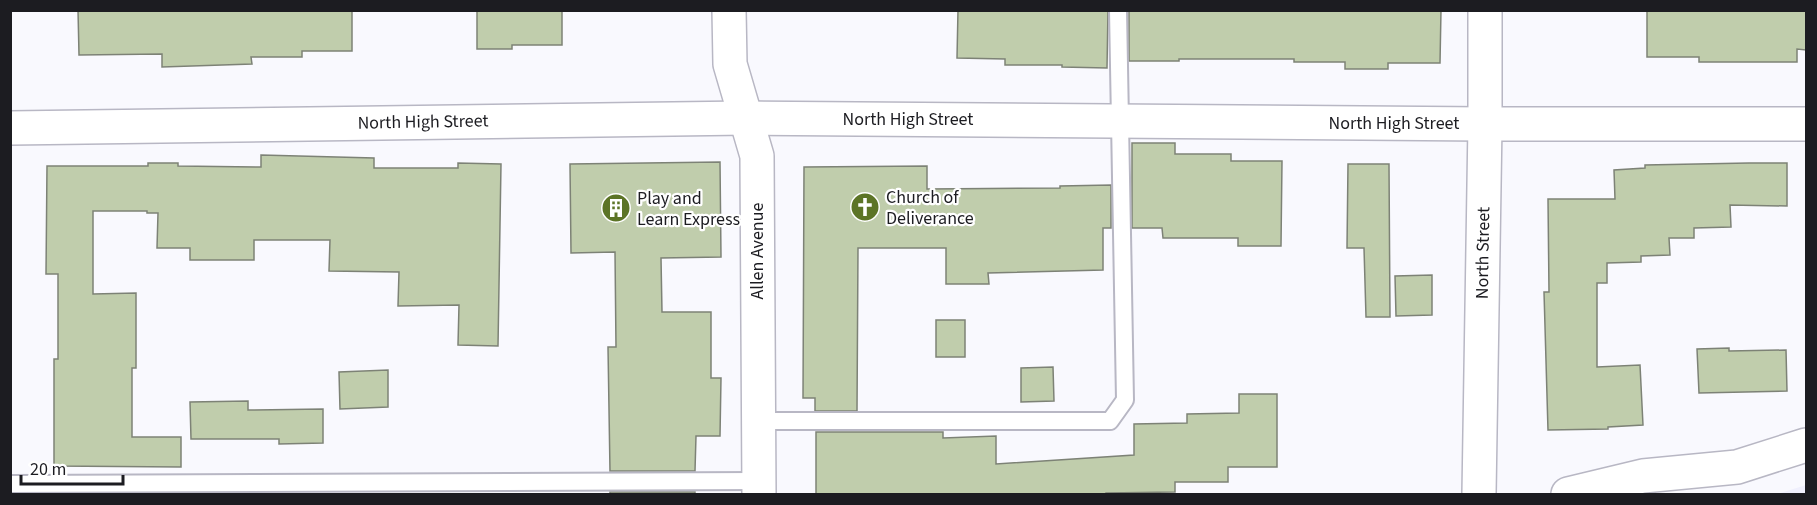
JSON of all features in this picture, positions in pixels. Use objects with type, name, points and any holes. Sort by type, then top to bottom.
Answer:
[{"type":"main road","name":"Allen Avenue","points":[[729,10],[730,64],[757,156],[759,488]]},
{"type":"main road","name":"North Street","points":[[1479,495],[1485,10]]},
{"type":"main road","name":"North High Street","points":[[10,128],[746,118],[1485,124],[1806,124]]},
{"type":"main road","points":[[1568,495],[1643,476],[1737,467],[1806,445]]},
{"type":"main road","points":[[1698,495],[1737,467]]},
{"type":"lane","points":[[758,421],[1110,421],[1125,400],[1118,10]]},
{"type":"lane","points":[[10,484],[759,488]]},
{"type":"shaded area","points":[[1806,485],[1806,494],[1777,494]]},
{"type":"building","points":[[78,10],[352,10],[352,51],[302,51],[302,57],[251,57],[252,64],[162,67],[162,54],[79,55]]},
{"type":"building","points":[[477,10],[562,10],[562,45],[512,45],[512,49],[477,49]]},
{"type":"building","points":[[958,10],[1108,10],[1107,68],[1005,65],[1005,59],[957,58]]},
{"type":"building","points":[[1129,10],[1441,10],[1440,63],[1388,63],[1388,69],[1345,69],[1345,62],[1294,62],[1294,59],[1129,61]]},
{"type":"building","points":[[1647,10],[1806,10],[1806,50],[1797,49],[1797,62],[1699,62],[1699,57],[1647,57]]},
{"type":"building","points":[[1132,143],[1175,143],[1175,154],[1231,154],[1231,161],[1282,161],[1281,246],[1238,246],[1238,238],[1163,238],[1162,228],[1132,228]]},
{"type":"building","points":[[261,155],[374,158],[374,168],[458,168],[458,163],[501,164],[498,346],[458,345],[459,305],[398,306],[399,272],[329,271],[330,240],[254,240],[254,260],[190,260],[190,248],[157,248],[158,213],[93,211],[93,294],[136,293],[136,368],[132,368],[132,437],[181,437],[181,467],[54,466],[54,359],[58,359],[58,274],[46,274],[47,166],[148,166],[148,163],[178,163],[178,166],[261,167]]},
{"type":"building","points":[[720,162],[721,257],[661,258],[662,312],[711,312],[711,378],[721,378],[720,436],[696,436],[695,471],[610,471],[608,347],[616,347],[615,252],[571,253],[570,164]]},
{"type":"building","points":[[1787,163],[1787,206],[1730,205],[1731,227],[1694,228],[1694,238],[1669,238],[1670,255],[1641,256],[1641,262],[1607,263],[1607,283],[1597,283],[1597,367],[1640,365],[1643,425],[1608,427],[1608,429],[1548,430],[1544,292],[1549,292],[1548,199],[1615,199],[1614,170],[1645,168],[1645,165]]},
{"type":"building","points":[[1348,164],[1389,164],[1390,317],[1366,317],[1364,248],[1347,248]]},
{"type":"building","points":[[927,166],[927,189],[1060,188],[1060,186],[1111,185],[1111,228],[1103,228],[1103,270],[988,273],[989,284],[946,284],[946,248],[858,248],[857,411],[815,411],[815,398],[803,398],[804,167]]},
{"type":"building","points":[[1432,275],[1432,315],[1396,316],[1395,276]]},
{"type":"building","points":[[936,320],[965,320],[965,357],[936,357]]},
{"type":"building","points":[[1729,348],[1729,351],[1786,350],[1787,391],[1699,393],[1697,349]]},
{"type":"building","points":[[1053,367],[1054,401],[1021,402],[1021,368]]},
{"type":"building","points":[[388,370],[388,407],[340,409],[339,372]]},
{"type":"building","points":[[1239,394],[1277,394],[1277,467],[1228,467],[1228,482],[1175,482],[1175,492],[1106,493],[1106,495],[816,495],[816,432],[943,432],[943,438],[996,436],[996,464],[1134,455],[1134,424],[1187,423],[1187,414],[1239,413]]},
{"type":"building","points":[[248,401],[248,410],[323,409],[323,443],[279,444],[279,439],[191,439],[190,402]]},
{"type":"building","points":[[610,492],[695,492],[695,495],[610,495]]},
{"type":"place","name":"Church of Deliverance","points":[[865,207]]},
{"type":"place","name":"Play and Learn Express","points":[[616,208]]}]
